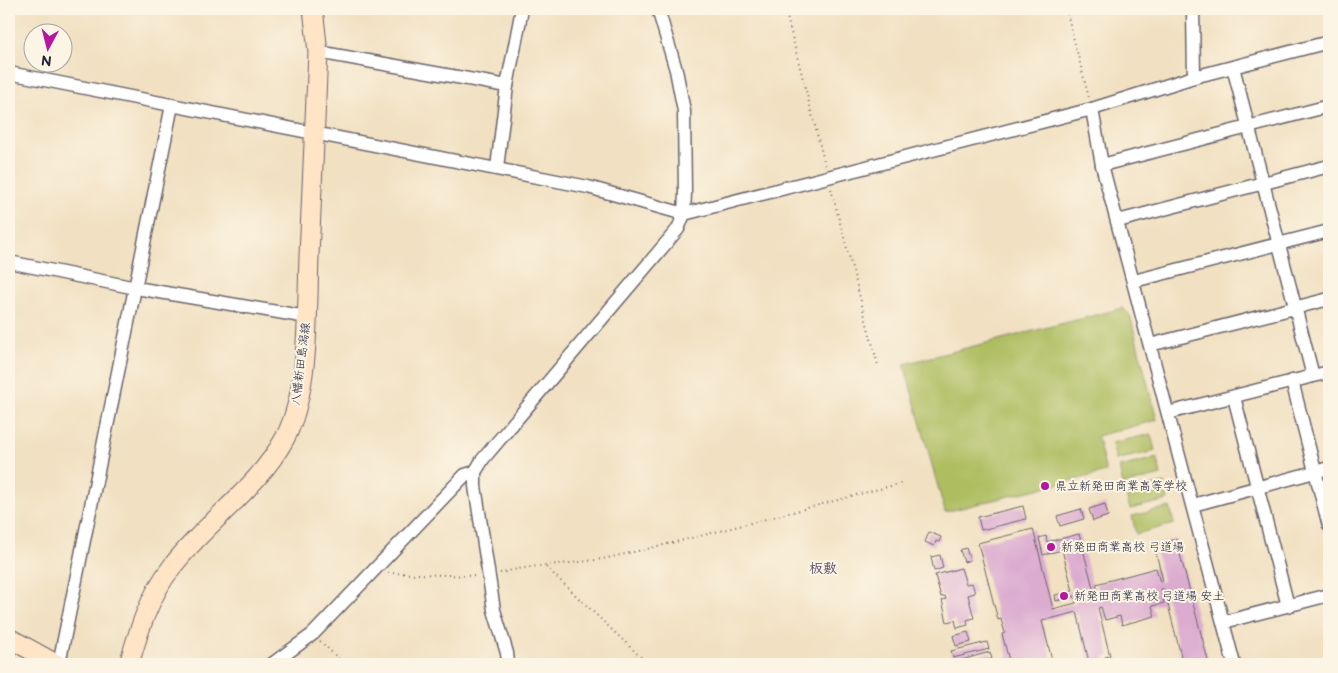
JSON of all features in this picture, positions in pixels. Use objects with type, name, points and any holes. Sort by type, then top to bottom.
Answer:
[{"type":"main road","name":"八幡新田島潟線","points":[[129,664],[143,618],[157,588],[171,567],[251,486],[284,440],[295,418],[302,381],[307,317],[318,52],[313,9]]},
{"type":"main road","points":[[9,638],[57,664]]},
{"type":"street","points":[[497,168],[507,86],[522,9]]},
{"type":"street","points":[[508,664],[507,653],[494,610],[475,486],[475,472],[483,459],[678,229],[684,214],[684,111],[676,70],[658,9]]},
{"type":"street","points":[[1193,9],[1194,77]]},
{"type":"street","points":[[9,73],[588,187],[684,214],[1092,109],[1194,77],[1329,42]]},
{"type":"street","points":[[318,52],[507,86]]},
{"type":"street","points":[[1233,67],[1314,376]]},
{"type":"street","points":[[57,664],[136,288],[172,105]]},
{"type":"street","points":[[1102,165],[1329,106]]},
{"type":"street","points":[[1092,109],[1102,165],[1234,664]]},
{"type":"street","points":[[1118,221],[1329,166]]},
{"type":"street","points":[[1134,281],[1279,242],[1329,231]]},
{"type":"street","points":[[9,262],[136,288],[307,317]]},
{"type":"street","points":[[1150,345],[1329,299]]},
{"type":"street","points":[[1168,413],[1329,372]]},
{"type":"street","points":[[1292,381],[1329,526]]},
{"type":"street","points":[[1234,397],[1288,606]]},
{"type":"street","points":[[1193,505],[1329,468]]},
{"type":"street","points":[[272,664],[313,634],[465,475],[475,472]]},
{"type":"street","points":[[1224,622],[1329,595]]},
{"type":"path","points":[[1066,9],[1092,109]]},
{"type":"path","points":[[374,572],[489,576],[521,567],[546,567],[610,557],[902,483]]},
{"type":"path","points":[[546,567],[648,664]]},
{"type":"path","points":[[313,634],[344,664]]},
{"type":"green space","points":[[1123,308],[1130,315],[1157,420],[1097,436],[1106,472],[945,512],[904,364]]},
{"type":"green space","points":[[1151,434],[1155,451],[1116,460],[1112,443]]},
{"type":"green space","points":[[1157,458],[1161,475],[1123,485],[1119,467]]},
{"type":"green space","points":[[1164,483],[1168,500],[1130,509],[1125,492]]},
{"type":"green space","points":[[1170,507],[1174,524],[1136,534],[1132,516]]},
{"type":"building","points":[[1105,504],[1108,516],[1093,521],[1089,509]]},
{"type":"building","points":[[1023,506],[1026,519],[981,530],[978,517]]},
{"type":"building","points":[[1081,509],[1084,519],[1060,526],[1057,516]]},
{"type":"building","points":[[1033,529],[1053,609],[1076,603],[1074,596],[1056,601],[1055,595],[1073,591],[1062,550],[1043,555],[1039,538],[1046,536],[1047,542],[1079,534],[1096,599],[1099,598],[1096,584],[1156,568],[1160,582],[1163,581],[1154,545],[1176,539],[1209,664],[1183,664],[1164,589],[1161,589],[1164,603],[1152,606],[1155,616],[1122,625],[1120,616],[1105,620],[1101,607],[1098,608],[1110,656],[1105,657],[1106,661],[1094,664],[1092,661],[1089,662],[1077,612],[1042,621],[1053,664],[1010,664],[1002,634],[1005,633],[1001,619],[998,620],[978,543]]},
{"type":"building","points":[[929,532],[941,537],[934,546],[925,542]]},
{"type":"building","points":[[966,548],[970,560],[964,562],[960,550]]},
{"type":"building","points":[[940,555],[943,568],[934,571],[931,557]]},
{"type":"building","points":[[961,568],[966,584],[972,583],[975,593],[968,595],[974,618],[967,620],[968,625],[957,628],[955,620],[947,622],[942,600],[946,599],[945,596],[941,597],[935,575]]},
{"type":"building","points":[[968,632],[971,642],[956,646],[953,636]]},
{"type":"building","points":[[987,642],[989,649],[953,658],[951,651]]},
{"type":"building","points":[[990,652],[992,659],[972,664],[955,664],[954,662]]},
{"type":"place","name":"県立新発田商業高等学校","points":[[1045,486]]},
{"type":"place","name":"新発田商業高校 弓道場","points":[[1051,547]]},
{"type":"place","name":"新発田商業高校 弓道場 安土","points":[[1064,596]]},
{"type":"district","name":"板敷","points":[[823,568]]}]
